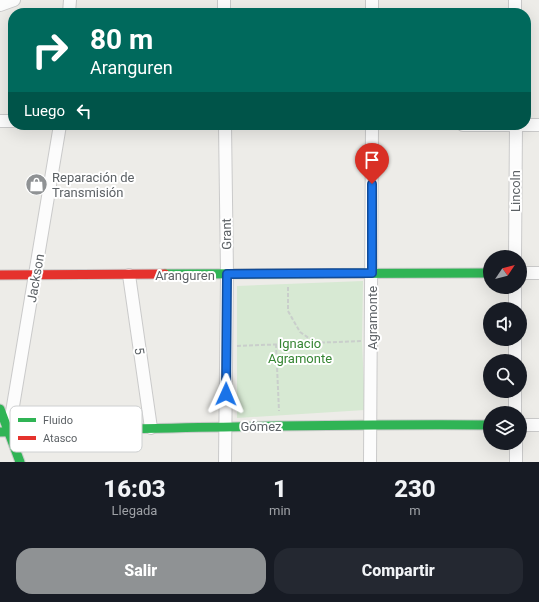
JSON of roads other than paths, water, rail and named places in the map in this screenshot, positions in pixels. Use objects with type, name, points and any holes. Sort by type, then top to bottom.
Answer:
[{"type":"street","points":[[0,5],[14,0]]},
{"type":"street","name":"Jackson","points":[[4,432],[35,276],[59,130]]},
{"type":"street","name":"Grant","points":[[225,130],[227,346],[225,462]]},
{"type":"street","name":"Agramonte","points":[[370,462],[372,340],[372,130]]},
{"type":"street","name":"Lincoln","points":[[515,250],[516,130]]},
{"type":"street","name":"Aranguren","points":[[0,275],[483,273]]},
{"type":"street","points":[[527,273],[539,273]]},
{"type":"street","name":"5","points":[[129,275],[151,428]]},
{"type":"street","points":[[0,409],[4,432],[10,443]]},
{"type":"street","name":"Gómez","points":[[142,428],[371,424],[483,425]]},
{"type":"street","points":[[527,425],[539,425]]},
{"type":"street","points":[[516,450],[516,462]]},
{"type":"street","points":[[15,452],[20,462]]},
{"type":"place","name":"Reparación de Transmisión","points":[[37,184]]},
{"type":"park label","name":"Ignacio Agramonte","points":[[300,350]]}]
